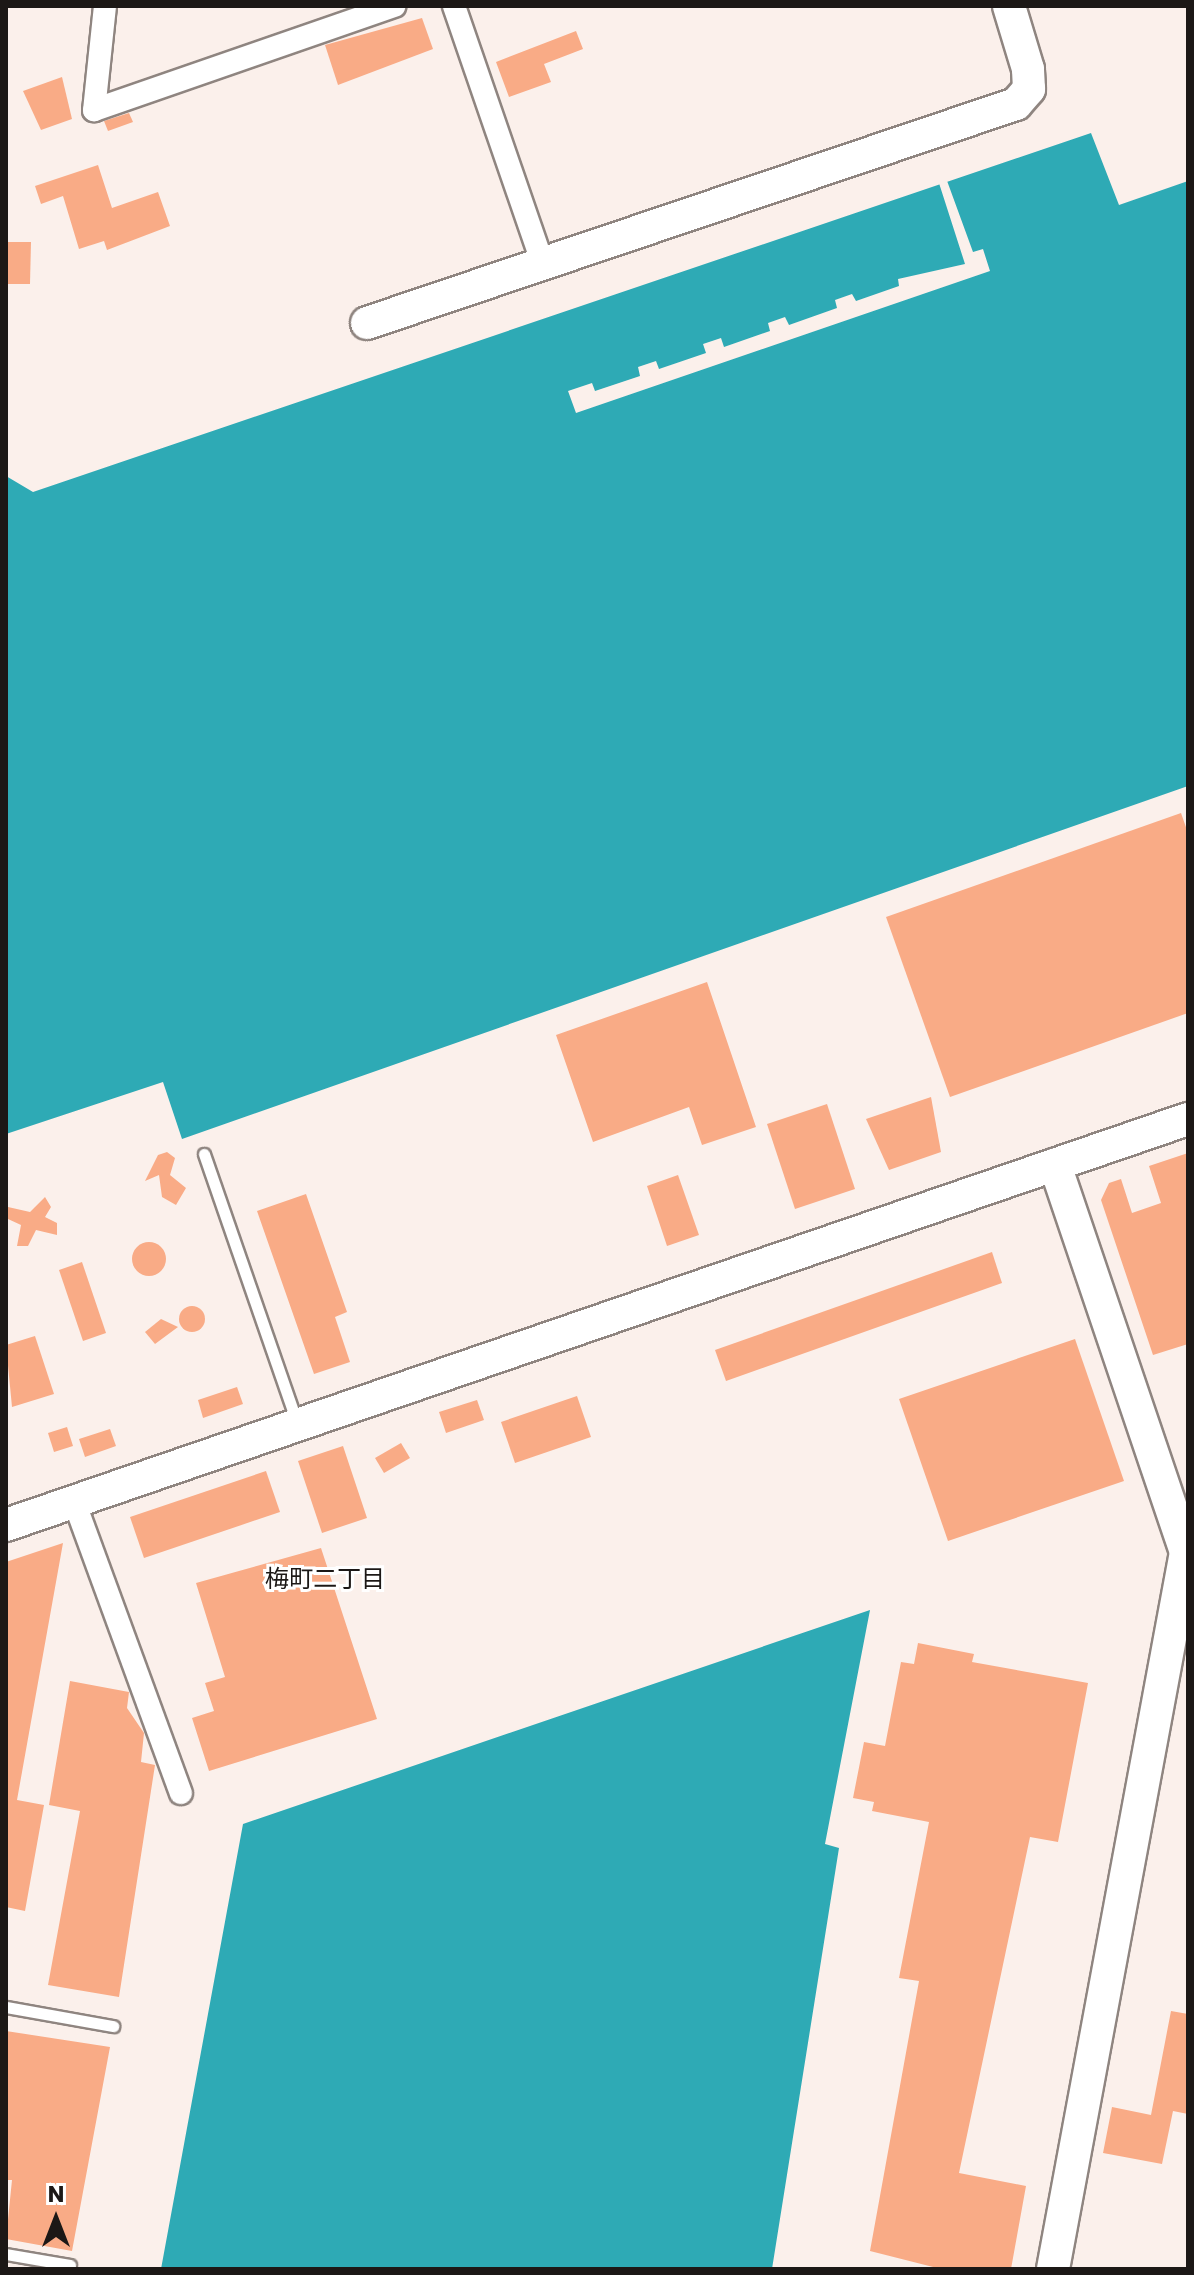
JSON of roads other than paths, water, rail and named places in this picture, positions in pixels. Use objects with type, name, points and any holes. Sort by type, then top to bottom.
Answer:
[{"type":"street","points":[[105,6],[94,110],[394,6]]},
{"type":"street","points":[[454,6],[544,268]]},
{"type":"street","points":[[367,323],[544,268],[1016,104],[1029,89],[1028,69],[1009,6]]},
{"type":"street","points":[[6,1525],[1188,1119]]},
{"type":"street","points":[[1053,2269],[1187,1551],[1055,1165]]},
{"type":"street","points":[[74,1501],[181,1793]]},
{"type":"lane","points":[[204,1154],[297,1424]]},
{"type":"lane","points":[[6,2007],[113,2026]]},
{"type":"lane","points":[[6,2254],[70,2265]]},
{"type":"water","points":[[1091,133],[1119,205],[1188,181],[1188,786],[182,1139],[163,1082],[6,1134],[6,476],[33,492]]},
{"type":"water","points":[[870,1610],[825,1844],[839,1848],[772,2269],[161,2269],[243,1824]]},
{"type":"district","name":"梅町二丁目","points":[[325,1579]]}]
